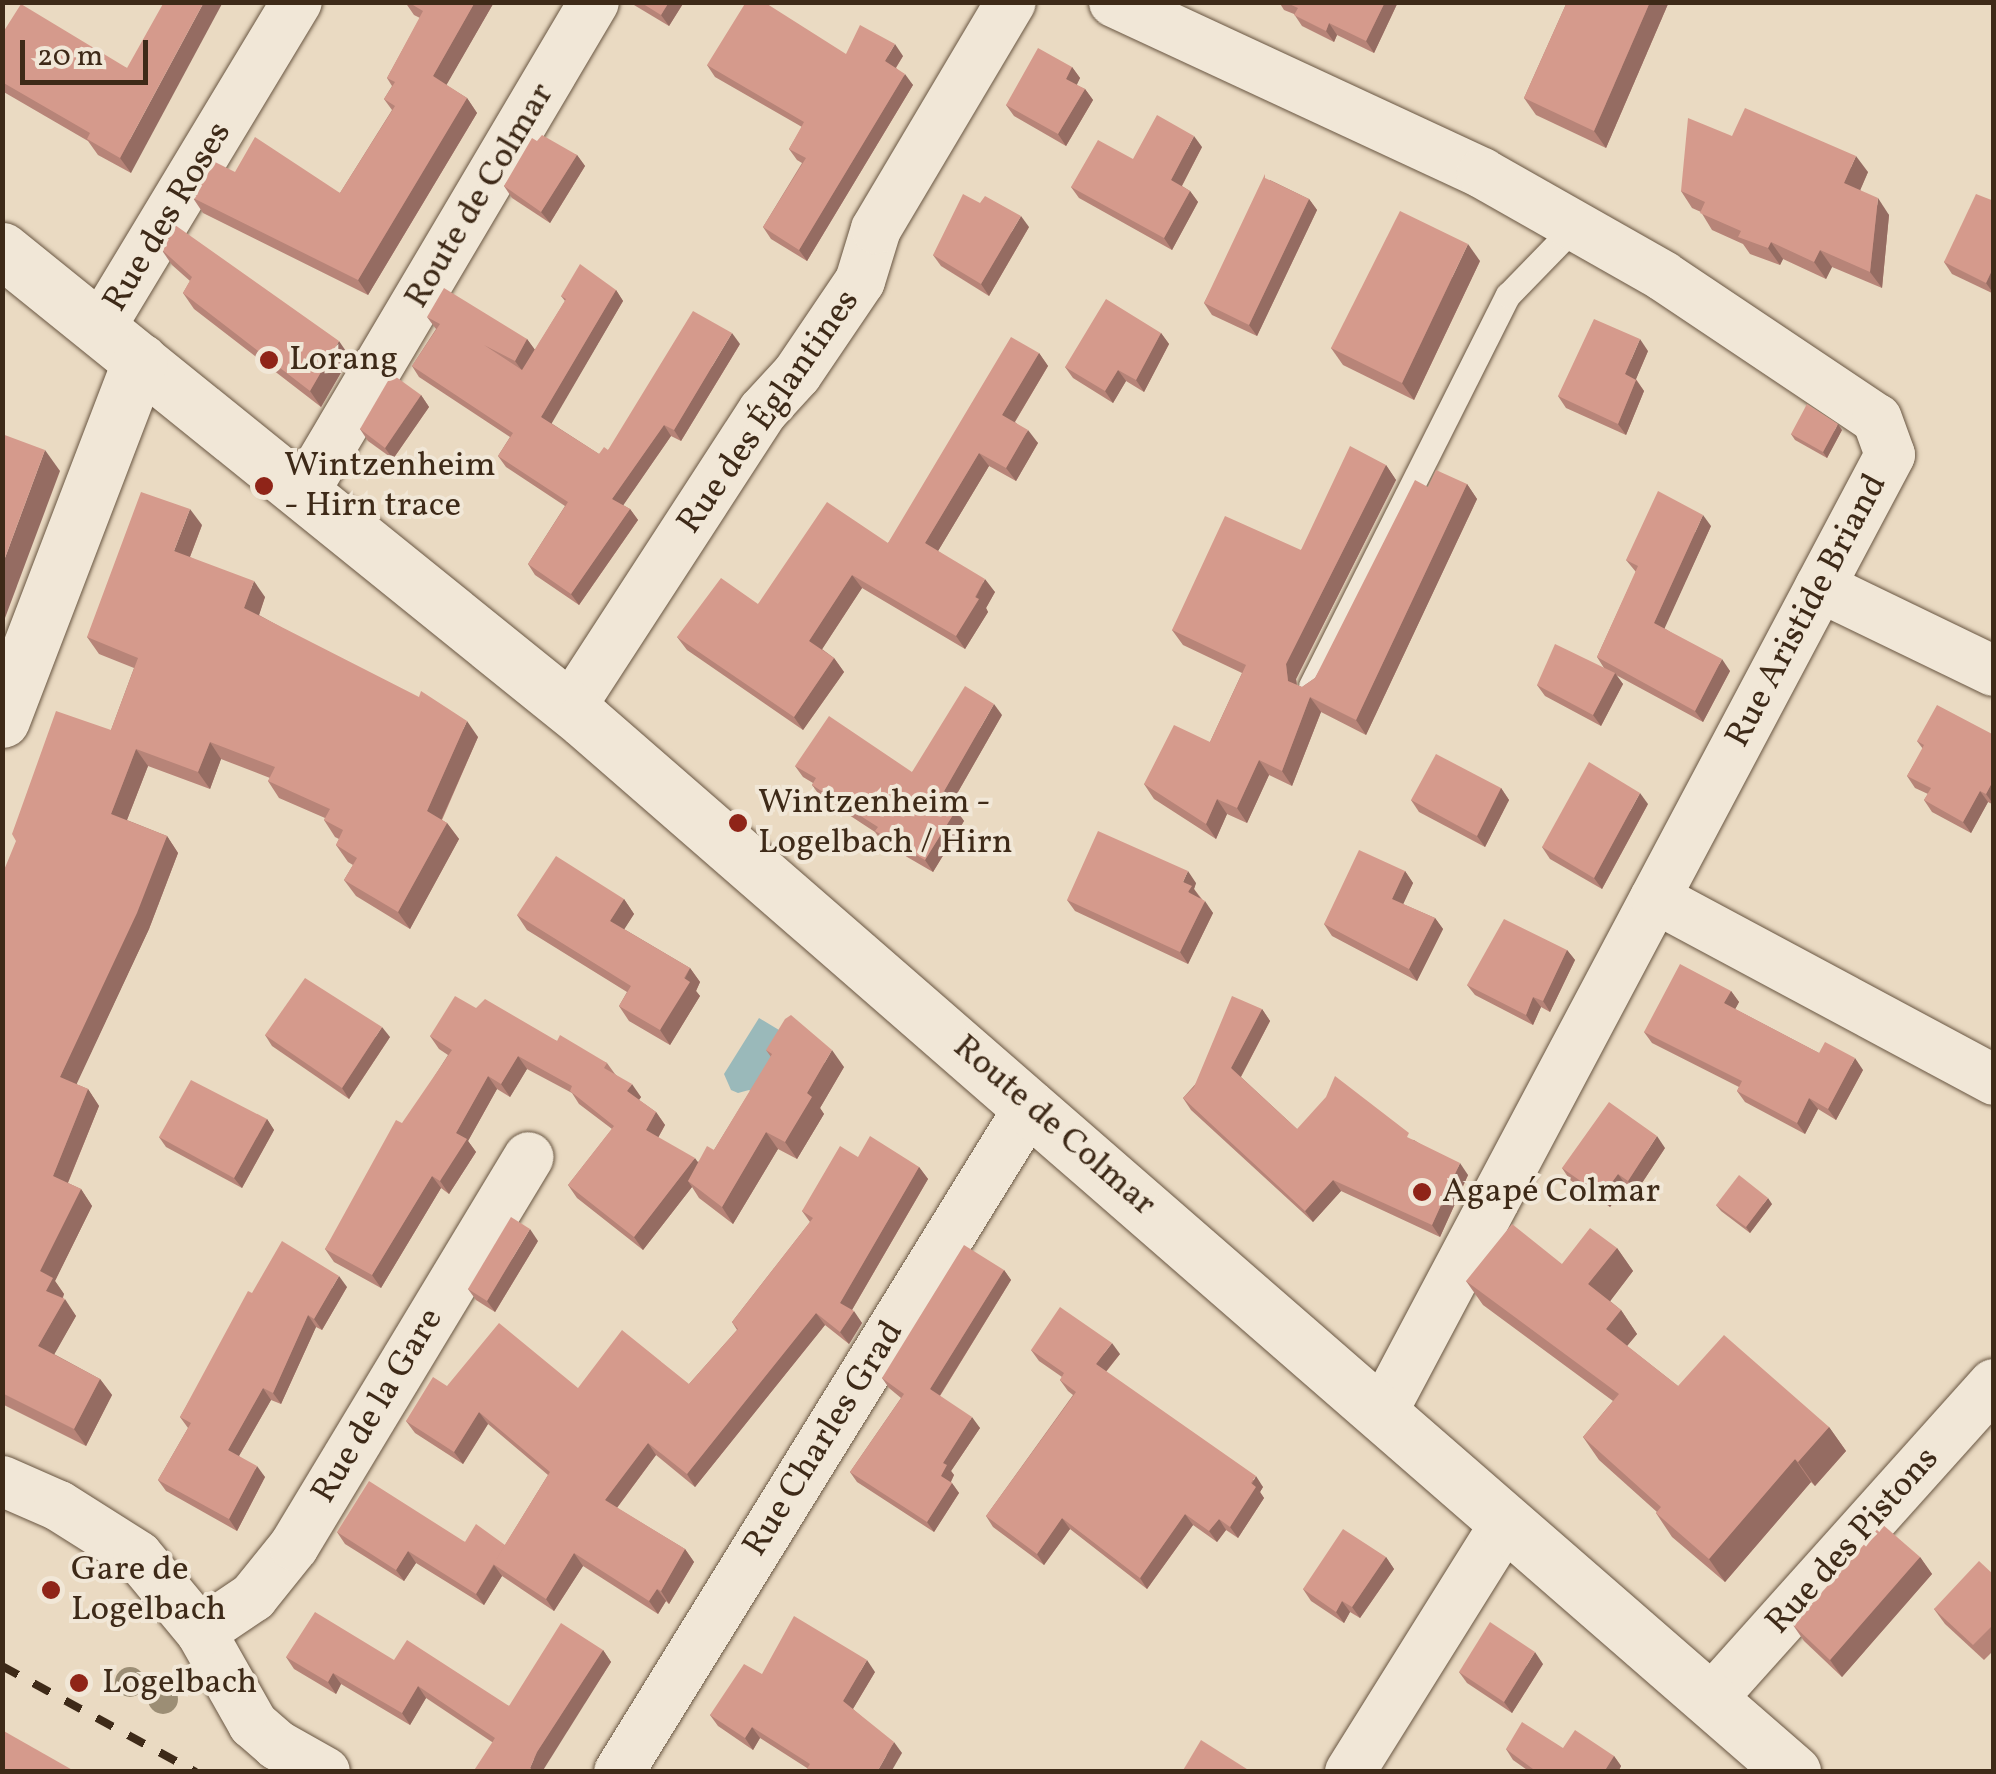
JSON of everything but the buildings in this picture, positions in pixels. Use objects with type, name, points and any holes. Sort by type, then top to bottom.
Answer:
[{"type":"main road","name":"Route de Colmar","points":[[2,250],[570,708],[1793,1772]]},
{"type":"main road","points":[[2,720],[120,344]]},
{"type":"street","name":"Rue des Roses","points":[[120,344],[297,2]]},
{"type":"street","name":"Route de Colmar","points":[[304,492],[594,2]]},
{"type":"street","name":"Rue des Églantines","points":[[570,708],[763,411],[797,374],[860,281],[876,228],[1011,2]]},
{"type":"street","name":"Rue Aristide Briand","points":[[1114,2],[1482,173],[1664,276],[1877,419],[1890,455],[1383,1412]]},
{"type":"street","points":[[1820,587],[1994,670]]},
{"type":"street","points":[[1655,898],[1994,1080]]},
{"type":"street","name":"Rue Charles Grad","points":[[618,1772],[1030,1106]]},
{"type":"street","name":"Rue de la Gare","points":[[202,1632],[252,1597],[294,1546],[529,1157]]},
{"type":"street","name":"Rue des Pistons","points":[[1712,1698],[1994,1384]]},
{"type":"street","points":[[2,1481],[59,1506],[138,1556],[202,1632],[253,1724],[277,1745],[325,1772]]},
{"type":"street","points":[[1350,1772],[1506,1522]]},
{"type":"lane","points":[[1311,686],[1508,295],[1575,226]]},
{"type":"water","points":[[759,1018],[789,1036],[754,1093],[738,1093],[731,1090],[724,1074]]},
{"type":"railway","points":[[2,1666],[196,1772]]},
{"type":"place","name":"Lorang","points":[[269,360]]},
{"type":"place","name":"Wintzenheim - Hirn trace","points":[[264,486]]},
{"type":"place","name":"Wintzenheim - Logelbach / Hirn","points":[[738,823]]},
{"type":"place","name":"Agapé Colmar","points":[[1422,1192]]},
{"type":"place","name":"Gare de Logelbach","points":[[51,1590]]},
{"type":"place","name":"Logelbach","points":[[79,1683]]}]
